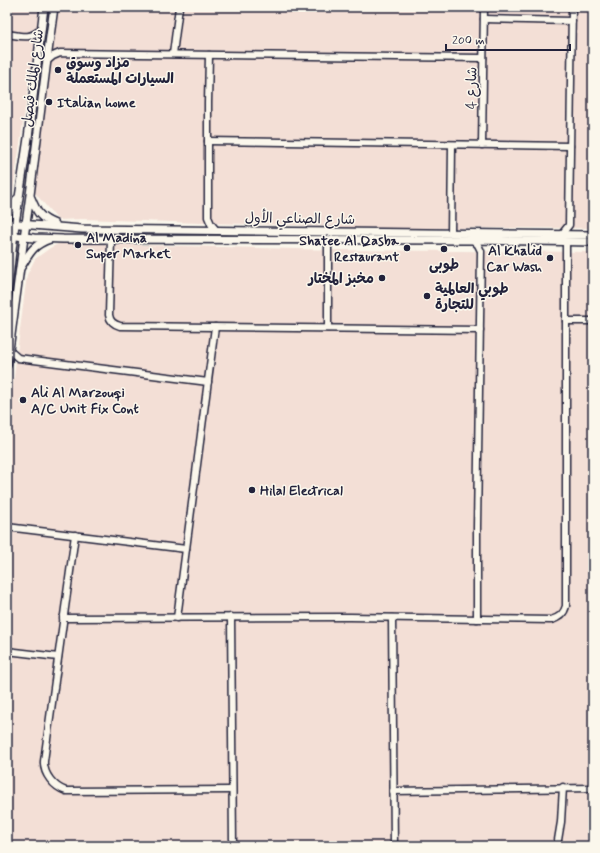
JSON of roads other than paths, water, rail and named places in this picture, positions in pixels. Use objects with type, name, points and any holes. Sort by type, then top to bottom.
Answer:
[{"type":"main road","name":"شارع الملك فيصل","points":[[7,295],[13,231],[21,188],[44,7]]},
{"type":"main road","points":[[49,7],[48,19],[52,19]]},
{"type":"main road","name":"شارع الملك فيصل","points":[[7,366],[54,7]]},
{"type":"main road","points":[[7,213],[14,204],[21,188]]},
{"type":"main road","points":[[30,195],[34,207],[39,215],[47,221],[63,227]]},
{"type":"main road","name":"شارع الصناعي الأول","points":[[7,223],[13,231],[63,227],[82,229],[593,235]]},
{"type":"main road","points":[[7,229],[21,232],[34,230],[78,232],[82,229]]},
{"type":"main road","name":"شارع الصناعي الأول","points":[[25,231],[52,238],[488,240],[593,242]]},
{"type":"main road","points":[[19,271],[34,247],[41,242],[52,238]]},
{"type":"main road","points":[[7,253],[10,263]]},
{"type":"street","points":[[173,54],[179,7]]},
{"type":"street","name":"شارع 4","points":[[482,145],[484,7]]},
{"type":"street","points":[[561,235],[569,225],[572,7]]},
{"type":"street","points":[[484,19],[572,21]]},
{"type":"street","points":[[7,34],[30,37],[41,30]]},
{"type":"street","points":[[30,37],[39,49]]},
{"type":"street","points":[[48,44],[60,53]]},
{"type":"street","points":[[47,61],[60,53],[483,58]]},
{"type":"street","points":[[200,230],[205,225],[208,217],[209,55]]},
{"type":"street","points":[[208,141],[570,146]]},
{"type":"street","points":[[451,233],[452,144]]},
{"type":"street","points":[[208,217],[216,230]]},
{"type":"street","points":[[569,225],[577,235]]},
{"type":"street","points":[[111,239],[109,315],[112,322],[120,326],[480,330]]},
{"type":"street","points":[[328,240],[328,328]]},
{"type":"street","points":[[473,240],[481,251]]},
{"type":"street","points":[[477,619],[481,251],[488,240]]},
{"type":"street","points":[[64,618],[231,617],[551,620],[559,617],[565,609],[566,242]]},
{"type":"street","points":[[566,320],[593,321]]},
{"type":"street","points":[[178,618],[215,326]]},
{"type":"street","points":[[9,350],[18,358],[208,382]]},
{"type":"street","points":[[7,366],[18,358]]},
{"type":"street","points":[[7,527],[186,549]]},
{"type":"street","points":[[75,535],[44,764],[46,774],[59,787],[69,791],[232,790]]},
{"type":"street","points":[[231,617],[233,846]]},
{"type":"street","points":[[392,618],[394,846]]},
{"type":"street","points":[[7,651],[58,657]]},
{"type":"street","points":[[557,846],[562,788]]},
{"type":"street","points":[[393,791],[593,788]]},
{"type":"place","name":"مزاد وسوق السيارات المستعملة","points":[[58,70]]},
{"type":"place","name":"Italian home","points":[[49,102]]},
{"type":"place","name":"Al Madina Super Market","points":[[78,245]]},
{"type":"place","name":"Shatee Al Qasba Restaurant","points":[[407,248]]},
{"type":"place","name":"طوبى","points":[[444,249]]},
{"type":"place","name":"Al Khalid Car Wash","points":[[550,258]]},
{"type":"place","name":"مخبز المختار","points":[[382,278]]},
{"type":"place","name":"طوبي العالمية للتجارة","points":[[427,296]]},
{"type":"place","name":"Ali Al Marzouqi A/C Unit Fix Cont","points":[[23,400]]},
{"type":"place","name":"Hilal Electrical","points":[[252,490]]}]
